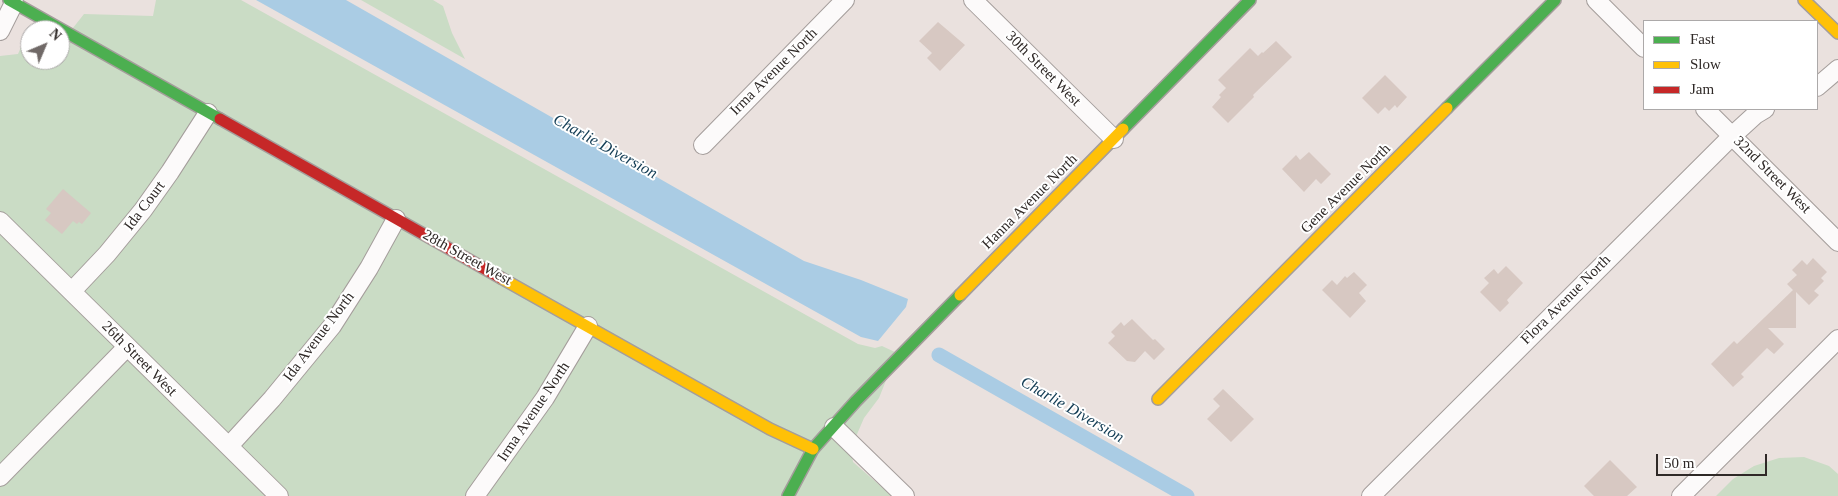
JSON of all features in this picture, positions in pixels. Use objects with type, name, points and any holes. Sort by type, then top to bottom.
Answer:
[{"type":"street","name":"Irma Avenue North","points":[[703,144],[845,0]]},
{"type":"street","name":"30th Street West","points":[[973,0],[1114,139]]},
{"type":"street","name":"Hanna Avenue North","points":[[834,427],[906,349],[1250,0]]},
{"type":"street","name":"Gene Avenue North","points":[[1158,399],[1555,0]]},
{"type":"street","points":[[1596,0],[1643,47]]},
{"type":"street","points":[[1804,0],[1838,33]]},
{"type":"street","points":[[0,32],[11,2]]},
{"type":"street","name":"28th Street West","points":[[11,2],[770,429],[813,449]]},
{"type":"street","points":[[1818,86],[1838,69]]},
{"type":"street","name":"32nd Street West","points":[[1706,110],[1838,242]]},
{"type":"street","name":"Flora Avenue North","points":[[1371,496],[1732,136],[1763,110]]},
{"type":"street","name":"Ida Court","points":[[72,291],[143,210],[208,113]]},
{"type":"street","name":"Ida Avenue North","points":[[229,446],[284,386],[332,326],[369,268],[396,219]]},
{"type":"street","name":"26th Street West","points":[[0,221],[279,496]]},
{"type":"street","name":"Irma Avenue North","points":[[475,496],[545,398],[588,326]]},
{"type":"street","points":[[1680,496],[1838,340]]},
{"type":"street","points":[[0,478],[127,347]]},
{"type":"street","points":[[788,496],[813,449],[834,427],[905,496]]},
{"type":"green space","points":[[156,0],[241,0],[858,344],[875,348],[882,346],[897,353],[879,398],[864,418],[851,448],[853,462],[892,496],[0,496],[0,56],[18,54],[20,49],[20,70],[70,70],[70,32],[84,14],[153,16]]},
{"type":"green space","points":[[361,0],[433,0],[443,6],[452,33],[465,59]]},
{"type":"green space","points":[[1804,457],[1829,466],[1838,474],[1838,496],[1716,496],[1733,479],[1754,466],[1779,458]]},
{"type":"water","points":[[256,0],[346,0],[804,261],[861,280],[908,299],[906,307],[878,341],[861,337]]},
{"type":"building","points":[[938,22],[965,45],[940,71],[927,58],[932,53],[919,41]]},
{"type":"building","points":[[1276,41],[1292,57],[1253,95],[1254,97],[1228,123],[1212,107],[1226,88],[1218,80],[1250,48],[1258,56]]},
{"type":"building","points":[[1385,75],[1407,97],[1397,108],[1395,105],[1389,111],[1385,107],[1378,114],[1362,98]]},
{"type":"building","points":[[1309,152],[1331,174],[1321,184],[1316,179],[1304,192],[1282,169],[1296,155],[1300,160]]},
{"type":"building","points":[[63,189],[91,213],[82,224],[79,222],[77,224],[73,221],[62,234],[45,220],[51,213],[46,209]]},
{"type":"building","points":[[1813,258],[1827,272],[1821,278],[1824,281],[1814,291],[1819,295],[1809,305],[1796,292],[1796,328],[1768,328],[1784,344],[1774,354],[1767,348],[1741,374],[1744,377],[1733,387],[1711,364],[1734,341],[1737,344],[1793,290],[1787,284],[1797,275],[1792,270],[1802,260],[1807,265]]},
{"type":"building","points":[[1506,266],[1523,283],[1507,300],[1509,303],[1500,312],[1480,292],[1489,283],[1484,278],[1494,269],[1498,274]]},
{"type":"building","points":[[1354,272],[1367,285],[1359,293],[1366,301],[1350,318],[1322,290],[1332,280],[1337,285],[1345,276],[1347,278]]},
{"type":"building","points":[[1132,319],[1165,349],[1154,360],[1145,351],[1135,362],[1127,361],[1108,343],[1115,336],[1111,332],[1121,322],[1124,326]]},
{"type":"building","points":[[1223,389],[1254,419],[1231,442],[1207,419],[1220,406],[1213,399]]},
{"type":"building","points":[[1610,460],[1637,487],[1627,496],[1594,496],[1584,486]]},
{"type":"waterway","name":"Charlie Diversion","points":[[939,355],[1187,496]]},
{"type":"traffic: fast","points":[[9,0],[220,119]]},
{"type":"traffic: fast","points":[[1123,129],[1250,0]]},
{"type":"traffic: fast","points":[[1447,108],[1555,0]]},
{"type":"traffic: fast","points":[[788,496],[813,449],[856,401],[960,295]]},
{"type":"traffic: slow","points":[[1804,0],[1838,33]]},
{"type":"traffic: slow","points":[[1158,399],[1447,108]]},
{"type":"traffic: slow","points":[[960,295],[1123,129]]},
{"type":"traffic: slow","points":[[501,278],[770,429],[813,449]]},
{"type":"traffic: jam","points":[[220,119],[501,278]]}]
